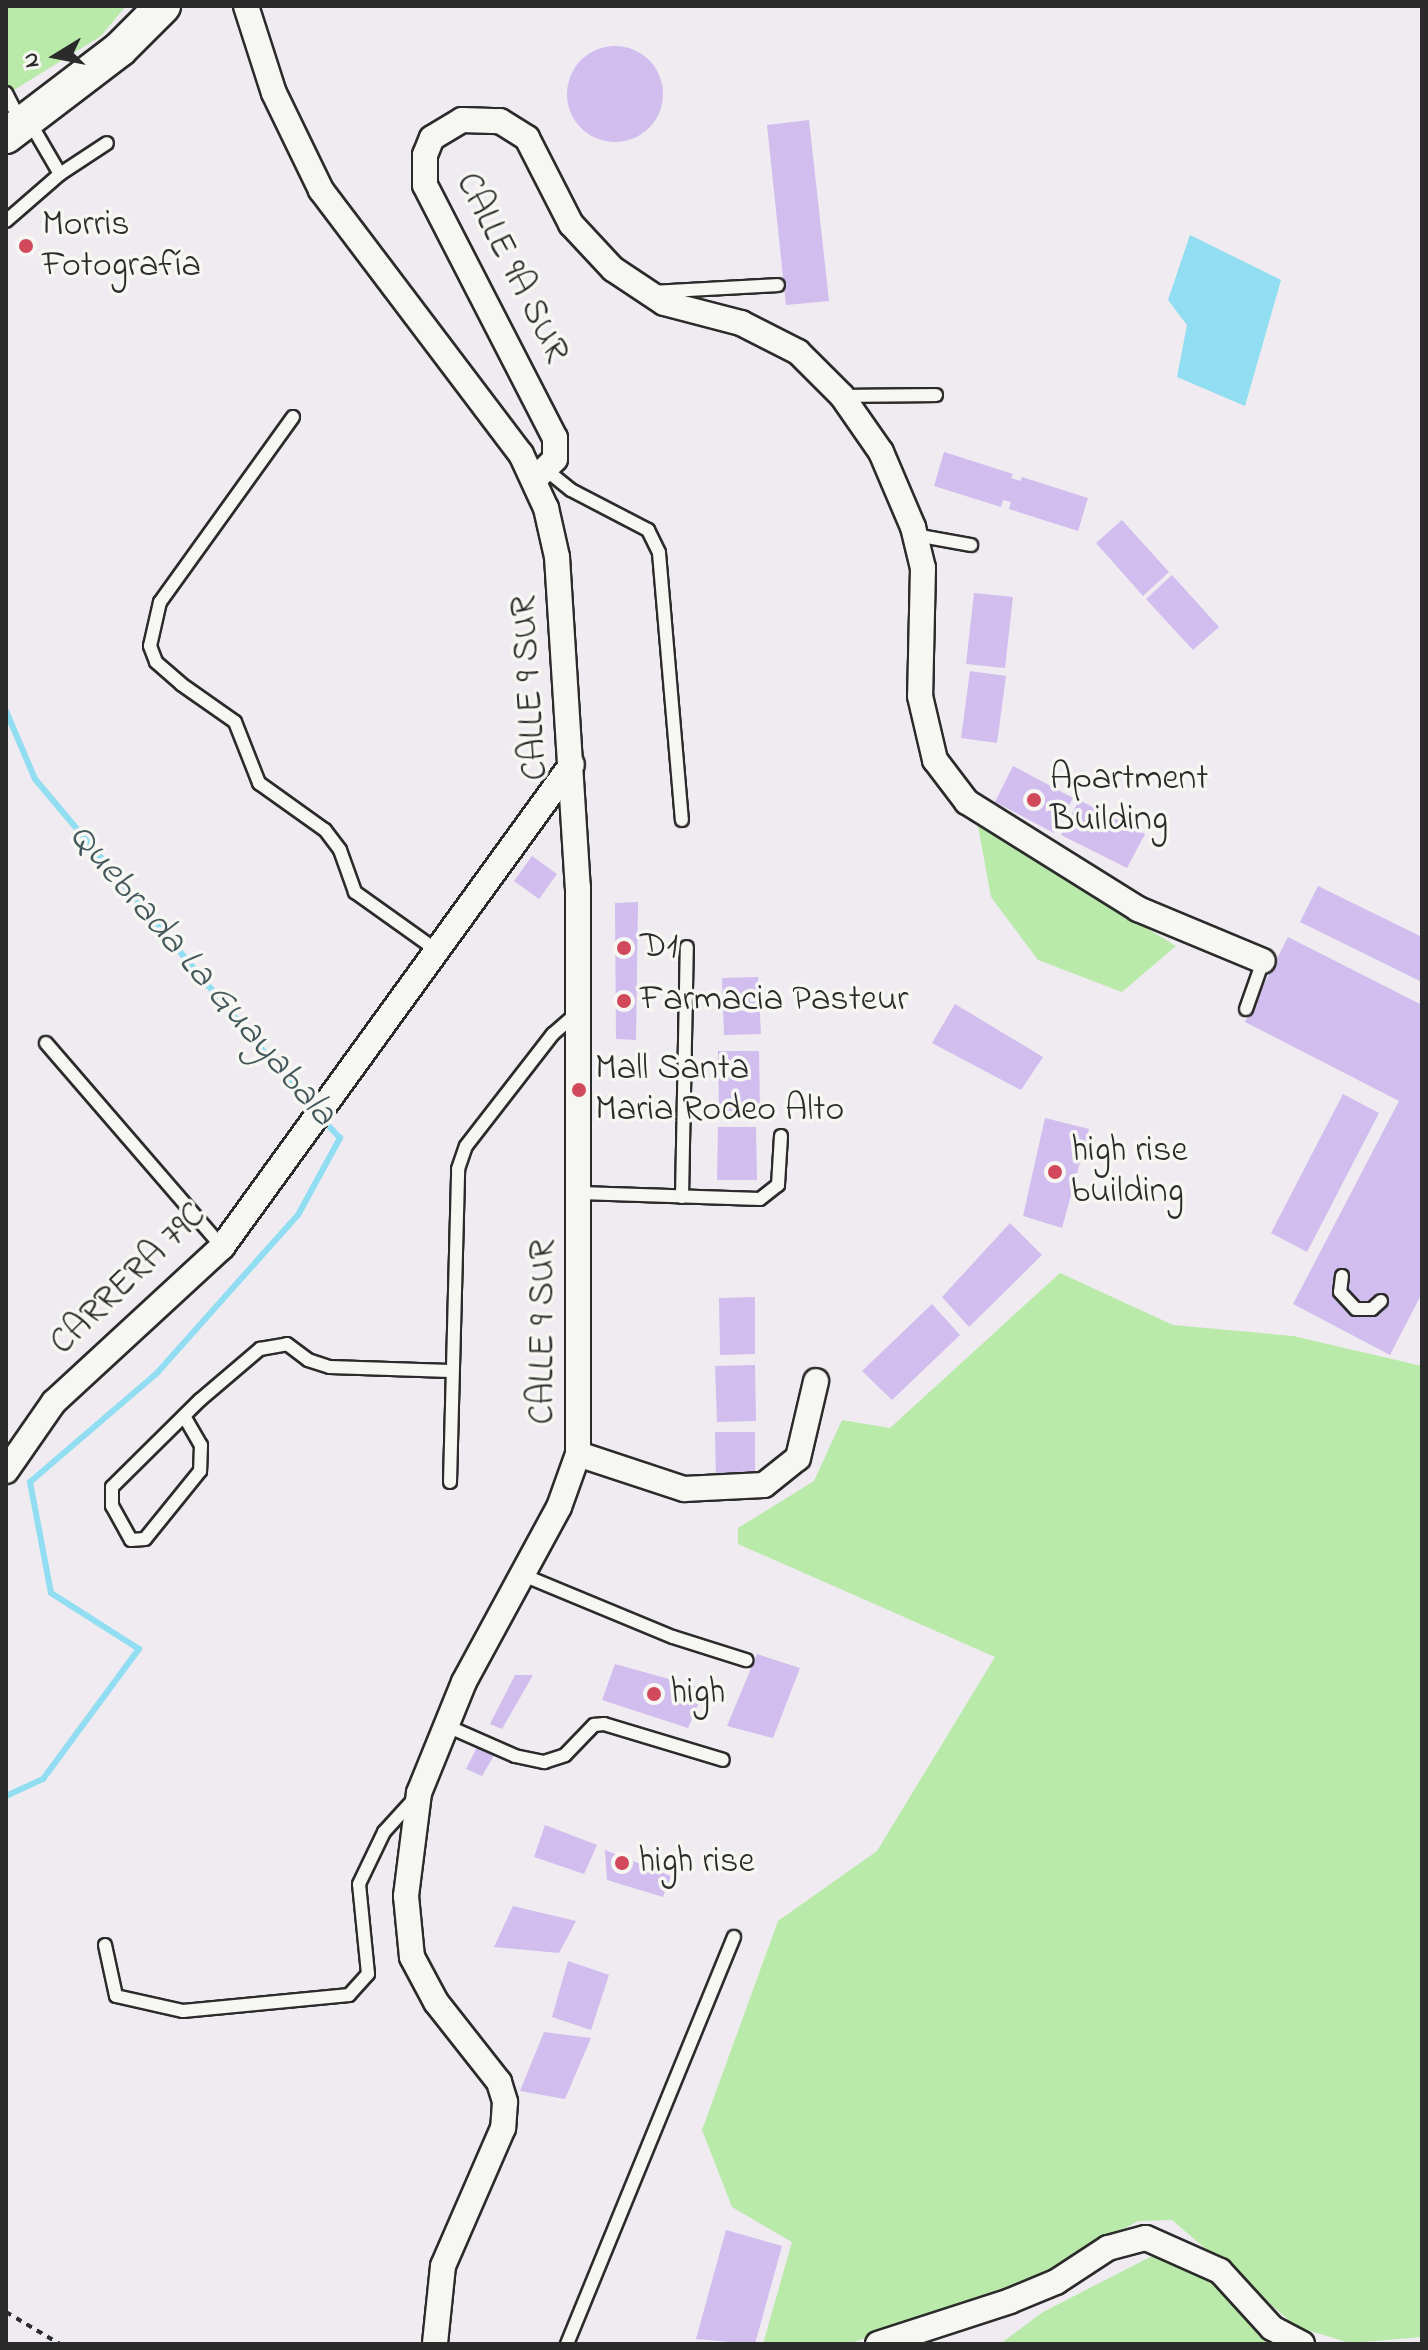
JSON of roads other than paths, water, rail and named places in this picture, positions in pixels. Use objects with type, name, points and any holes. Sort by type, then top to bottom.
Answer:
[{"type":"main road","points":[[15,118],[120,49],[163,6]]},
{"type":"street","name":"CALLE 9 SUR","points":[[246,6],[274,93],[321,190],[346,230],[540,474],[557,557],[577,840],[576,1014],[580,1193],[578,1454],[559,1507],[464,1682],[419,1793],[406,1896],[412,1957],[436,2002],[499,2082],[505,2102],[503,2128],[443,2266],[435,2344]]},
{"type":"street","name":"CALLE 9A SUR","points":[[540,474],[555,459],[555,438],[498,319],[428,196],[425,155],[432,138],[443,127],[469,119],[500,121],[518,131],[577,233],[613,269],[664,303],[741,323],[798,352],[842,396],[881,452],[915,535],[923,568],[920,696],[935,760],[967,802],[1138,909],[1263,961]]},
{"type":"street","name":"CARRERA 79C","points":[[6,1471],[62,1394],[222,1247],[528,830],[572,764]]},
{"type":"street","points":[[528,830],[559,829],[577,840]]},
{"type":"street","name":"CALLE 9 SUR","points":[[578,1454],[684,1489],[764,1485],[798,1458],[816,1381]]},
{"type":"street","points":[[878,2344],[1010,2301],[1056,2282],[1108,2248],[1146,2238],[1220,2271],[1272,2328],[1302,2344]]},
{"type":"lane","points":[[15,118],[60,174]]},
{"type":"lane","points":[[6,221],[60,174],[107,143]]},
{"type":"lane","points":[[646,292],[778,285]]},
{"type":"lane","points":[[842,396],[936,395]]},
{"type":"lane","points":[[293,417],[160,602],[150,646],[156,662],[235,722],[259,783],[325,830],[340,850],[355,892],[439,952]]},
{"type":"lane","points":[[540,474],[648,530],[659,553],[682,820]]},
{"type":"lane","points":[[915,535],[971,545]]},
{"type":"lane","points":[[682,1197],[687,947]]},
{"type":"lane","points":[[1246,1009],[1263,961]]},
{"type":"lane","points":[[450,1482],[454,1190],[462,1158],[553,1034],[576,1014]]},
{"type":"lane","points":[[46,1043],[222,1247]]},
{"type":"lane","points":[[580,1193],[760,1199],[778,1185],[781,1136]]},
{"type":"lane","points":[[1342,1276],[1340,1292],[1356,1309],[1372,1309],[1381,1301]]},
{"type":"lane","points":[[184,1416],[201,1445],[200,1471],[145,1539],[131,1540],[112,1506],[112,1487],[184,1416],[260,1349],[287,1344],[308,1360],[330,1367],[450,1371]]},
{"type":"lane","points":[[523,1575],[673,1637],[746,1660]]},
{"type":"lane","points":[[447,1726],[515,1756],[544,1762],[565,1755],[584,1733],[604,1724],[723,1760]]},
{"type":"lane","points":[[105,1945],[116,1996],[183,2011],[349,1995],[368,1974],[359,1884],[384,1832],[419,1793]]},
{"type":"lane","points":[[567,2344],[734,1937]]},
{"type":"water","points":[[1190,235],[1281,280],[1245,406],[1177,377],[1187,325],[1168,300]]},
{"type":"waterway","name":"Quebrada La Guayabala","points":[[6,711],[35,779],[314,1111]]},
{"type":"waterway","name":"Quebrada La Guayabala","points":[[6,1796],[43,1779],[139,1649],[51,1593],[30,1482],[157,1373],[298,1215],[340,1138],[322,1119]]},
{"type":"place","name":"Morris Fotografía","points":[[26,246]]},
{"type":"place","name":"Apartment Building","points":[[1034,800]]},
{"type":"place","name":"D1","points":[[624,948]]},
{"type":"place","name":"Farmacia Pasteur","points":[[624,1001]]},
{"type":"place","name":"Mall Santa Maria Rodeo Alto","points":[[579,1090]]},
{"type":"place","name":"high rise building","points":[[1055,1172]]},
{"type":"place","name":"high","points":[[654,1694]]},
{"type":"place","name":"high rise","points":[[622,1863]]}]
